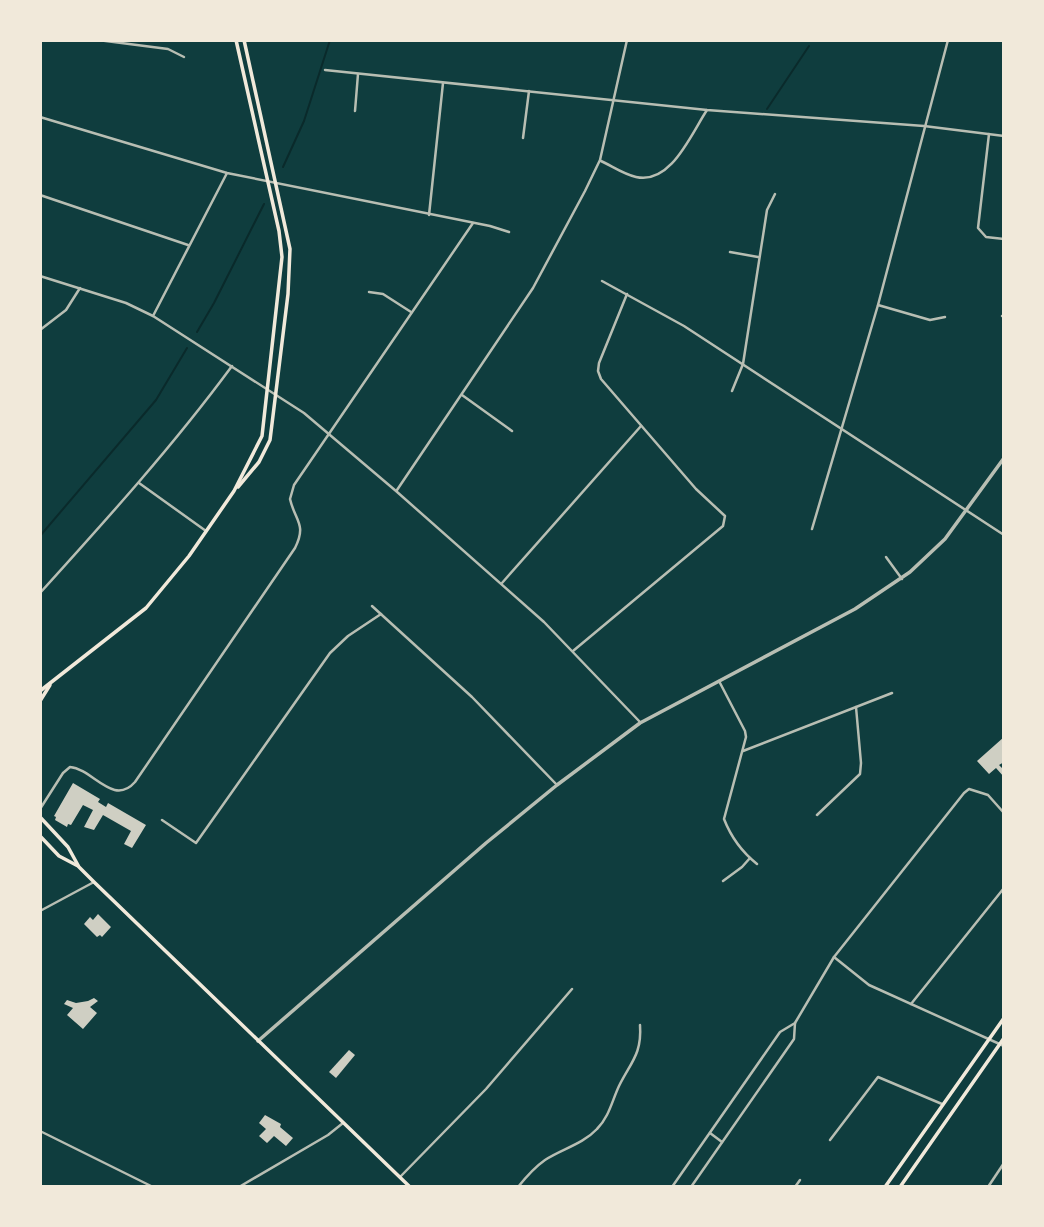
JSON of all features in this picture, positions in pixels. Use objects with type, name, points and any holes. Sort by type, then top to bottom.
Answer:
[{"type":"main road","points":[[40,691],[146,608],[170,580],[234,491],[260,441],[282,248],[236,40]]},
{"type":"main road","points":[[234,491],[253,471],[268,445],[289,284],[290,249],[244,40]]},
{"type":"main road","points":[[280,283],[289,284]]},
{"type":"main road","points":[[40,701],[51,683]]},
{"type":"main road","points":[[40,817],[68,847],[79,867],[410,1187]]},
{"type":"main road","points":[[40,836],[59,856],[79,867]]},
{"type":"main road","points":[[885,1187],[1004,1018]]},
{"type":"main road","points":[[900,1187],[1004,1038]]},
{"type":"street","points":[[98,40],[168,49],[184,57]]},
{"type":"street","points":[[396,491],[533,288],[600,160],[627,40]]},
{"type":"street","points":[[812,530],[843,429],[948,40]]},
{"type":"street","points":[[325,70],[707,110],[925,126],[1004,136]]},
{"type":"street","points":[[355,111],[358,74]]},
{"type":"street","points":[[429,215],[443,83]]},
{"type":"street","points":[[523,138],[529,91]]},
{"type":"street","points":[[600,160],[637,178],[659,174],[675,160],[707,110]]},
{"type":"street","points":[[40,117],[227,173],[509,232]]},
{"type":"street","points":[[989,134],[978,228],[986,237],[1004,239]]},
{"type":"street","points":[[153,316],[227,173]]},
{"type":"street","points":[[732,391],[743,365],[767,210],[775,194]]},
{"type":"street","points":[[40,195],[188,245]]},
{"type":"street","points":[[40,809],[63,773],[70,767],[81,770],[112,790],[128,789],[135,782],[301,537],[301,523],[292,505],[291,492],[473,223]]},
{"type":"street","points":[[730,252],[760,257]]},
{"type":"street","points":[[40,276],[125,303],[153,316],[304,413],[502,584],[573,651],[640,723]]},
{"type":"street","points":[[602,281],[684,326],[1004,535]]},
{"type":"street","points":[[40,330],[66,310],[80,288]]},
{"type":"street","points":[[369,292],[383,294],[411,312]]},
{"type":"street","points":[[573,651],[723,526],[725,516],[696,489],[601,379],[599,363],[626,294]]},
{"type":"street","points":[[877,305],[930,320],[945,317]]},
{"type":"street","points":[[40,593],[139,483],[232,366]]},
{"type":"street","points":[[462,395],[512,431]]},
{"type":"street","points":[[502,584],[641,426]]},
{"type":"street","points":[[258,1041],[486,844],[557,785],[640,723],[855,609],[902,579],[930,554],[966,511],[1004,458]]},
{"type":"street","points":[[139,483],[206,531]]},
{"type":"street","points":[[886,557],[902,579]]},
{"type":"street","points":[[372,606],[472,697],[557,785]]},
{"type":"street","points":[[162,820],[196,843],[330,653],[348,636],[381,614]]},
{"type":"street","points":[[719,681],[745,731],[743,751],[724,819],[728,829],[757,864]]},
{"type":"street","points":[[743,751],[892,693]]},
{"type":"street","points":[[817,815],[860,774],[862,763],[856,707]]},
{"type":"street","points":[[691,1187],[794,1039],[795,1023],[834,957],[960,798],[969,789],[983,792],[1004,813]]},
{"type":"street","points":[[723,881],[750,858]]},
{"type":"street","points":[[40,911],[94,882]]},
{"type":"street","points":[[911,1004],[1004,888]]},
{"type":"street","points":[[834,957],[869,985],[1001,1045]]},
{"type":"street","points":[[400,1177],[486,1089],[572,989]]},
{"type":"street","points":[[672,1187],[780,1032],[795,1023]]},
{"type":"street","points":[[518,1187],[546,1159],[590,1136],[599,1128],[637,1056],[641,1041],[640,1025]]},
{"type":"street","points":[[830,1140],[878,1077],[942,1104]]},
{"type":"street","points":[[239,1187],[328,1135],[343,1123]]},
{"type":"street","points":[[40,1130],[151,1186]]},
{"type":"street","points":[[710,1133],[722,1142]]},
{"type":"street","points":[[988,1187],[1004,1163]]},
{"type":"street","points":[[795,1187],[800,1180]]},
{"type":"building","points":[[1004,737],[1004,762],[999,765],[1004,770],[1004,777],[996,768],[989,774],[977,761]]},
{"type":"building","points":[[73,783],[100,799],[98,802],[106,807],[108,803],[146,825],[132,848],[124,844],[131,831],[103,815],[94,830],[84,827],[93,810],[83,805],[71,825],[68,824],[67,827],[55,820],[54,816]]},
{"type":"building","points":[[98,914],[111,927],[102,937],[97,937],[84,924],[90,917],[93,920]]},
{"type":"building","points":[[94,998],[98,1001],[90,1007],[97,1013],[83,1029],[67,1015],[73,1008],[64,1004],[67,1000],[76,1003]]},
{"type":"building","points":[[349,1050],[355,1055],[336,1078],[329,1072]]},
{"type":"building","points":[[265,1115],[281,1124],[280,1127],[293,1138],[286,1146],[274,1136],[267,1143],[259,1136],[266,1129],[259,1123]]},
{"type":"waterway","points":[[283,167],[304,121],[330,40]]},
{"type":"waterway","points":[[767,109],[809,46]]},
{"type":"waterway","points":[[197,332],[264,204]]},
{"type":"waterway","points":[[40,536],[156,400],[187,348]]}]
